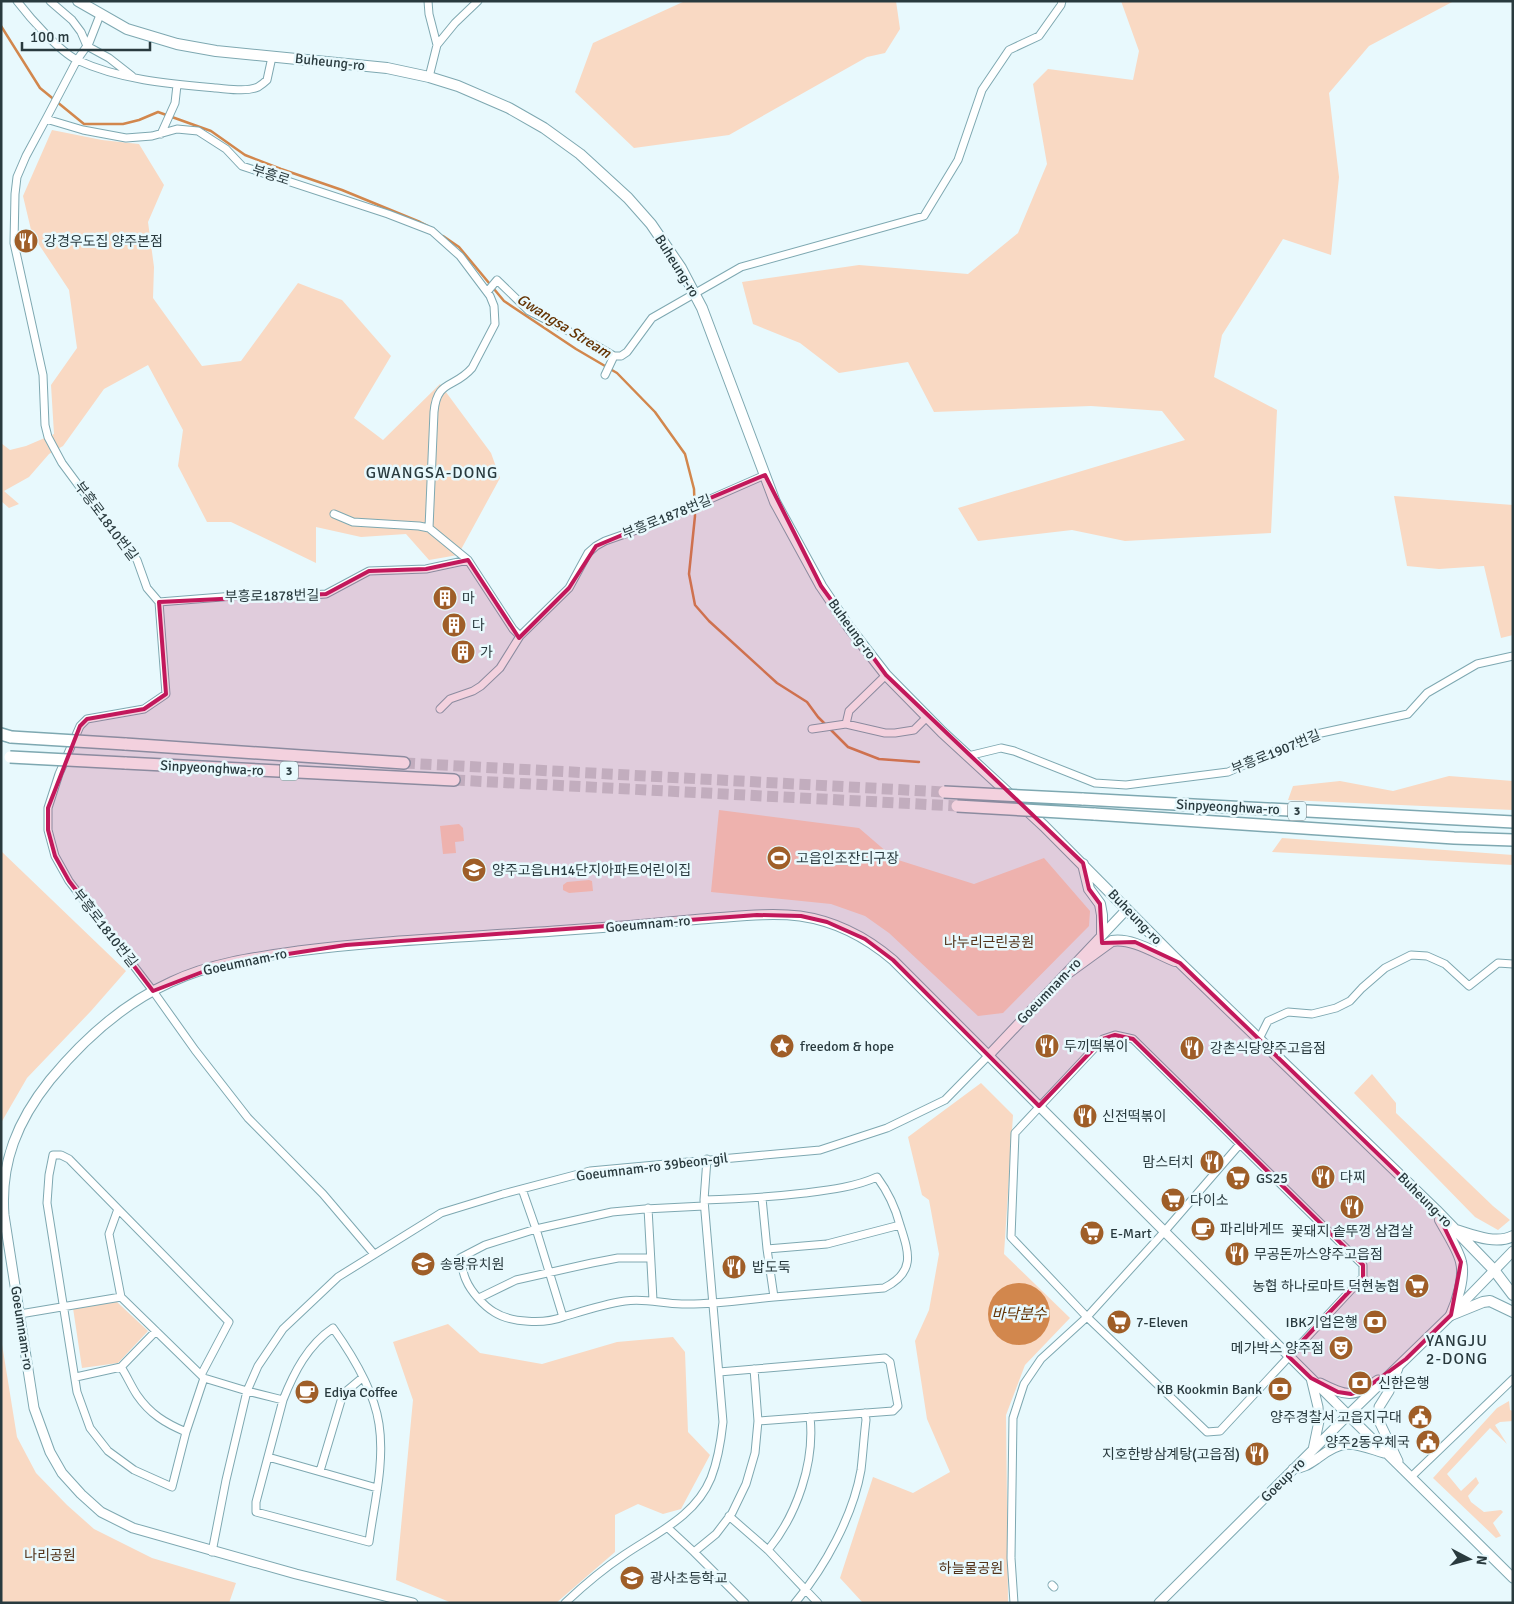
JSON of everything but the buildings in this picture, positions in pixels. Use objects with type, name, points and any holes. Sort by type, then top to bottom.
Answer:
[{"type":"highway","name":"Sinpyeonghwa-ro","points":[[4,736],[404,763]]},
{"type":"highway","name":"Sinpyeonghwa-ro","points":[[5,757],[454,780]]},
{"type":"highway","name":"Sinpyeonghwa-ro","points":[[944,792],[1513,822]]},
{"type":"highway","name":"Sinpyeonghwa-ro","points":[[957,806],[1454,838],[1513,840]]},
{"type":"main road","name":"Buheung-ro","points":[[78,1],[127,29],[157,39],[199,48],[410,72],[458,86],[509,108],[544,128],[580,154],[628,198],[651,224],[681,268],[702,308],[775,502],[821,586],[848,626],[886,675],[927,717],[1083,863],[1180,963],[1436,1210],[1494,1270],[1513,1294]]},
{"type":"main road","points":[[1083,863],[1089,889],[1100,904],[1102,934]]},
{"type":"main road","points":[[1068,973],[1112,941],[1119,940],[1135,942],[1146,949],[1180,963]]},
{"type":"main road","points":[[1436,1210],[1461,1262],[1462,1273],[1457,1301],[1452,1315]]},
{"type":"main road","points":[[1454,1230],[1495,1239],[1508,1239],[1513,1236]]},
{"type":"main road","points":[[1452,1315],[1490,1301],[1513,1312]]},
{"type":"street","points":[[17,1],[34,23],[70,56],[122,75],[177,85],[239,90],[258,87],[267,80],[272,57]]},
{"type":"street","points":[[50,1],[72,20],[82,32],[87,46],[109,58],[132,77]]},
{"type":"street","points":[[428,1],[429,14],[437,46]]},
{"type":"street","points":[[428,77],[437,46],[455,24],[478,1]]},
{"type":"street","points":[[429,528],[436,396],[440,391],[467,374],[472,368],[495,324],[494,306],[487,291],[496,282],[528,311],[614,356],[621,356],[627,352],[652,318],[741,267],[924,216],[958,160],[982,90],[1009,50],[1039,36],[1062,1]]},
{"type":"street","points":[[77,60],[87,46],[100,15]]},
{"type":"street","name":"부흥로1810번길","points":[[77,60],[26,156],[17,177],[14,243],[42,375],[48,437],[62,463],[136,560],[147,588],[158,602],[166,694],[144,709],[87,719],[80,726],[59,774],[48,808],[48,830],[55,856],[69,881],[153,991]]},
{"type":"street","points":[[162,131],[175,103],[177,85]]},
{"type":"street","name":"부흥로","points":[[46,119],[83,130],[126,138],[177,129],[198,131],[226,150],[242,166],[388,214],[432,231],[460,256],[487,291]]},
{"type":"street","points":[[605,374],[614,356]]},
{"type":"street","name":"부흥로1878번길","points":[[440,709],[450,699],[473,691],[492,677],[500,668],[520,636],[569,588],[588,553],[596,546],[665,520],[765,475]]},
{"type":"street","points":[[334,514],[353,522],[414,525],[429,528],[468,560],[513,629],[520,636]]},
{"type":"street","name":"부흥로1878번길","points":[[158,602],[247,595],[264,598],[326,594],[369,571],[429,569],[468,560]]},
{"type":"street","name":"부흥로1907번길","points":[[968,756],[1001,748],[1014,751],[1095,783],[1126,785],[1228,772],[1312,735],[1408,714],[1427,693],[1478,664],[1513,656]]},
{"type":"street","points":[[846,724],[849,712],[886,675]]},
{"type":"street","points":[[812,729],[846,724],[884,733],[895,733],[914,730],[927,717]]},
{"type":"street","name":"Goeumnam-ro","points":[[413,1603],[212,1552],[133,1528],[101,1512],[62,1473],[50,1452],[34,1408],[3,1201],[5,1173],[10,1147],[24,1117],[37,1096],[79,1047],[109,1020],[153,991],[188,975],[223,964],[277,954],[346,945],[722,918],[789,915],[813,919],[840,927],[865,939],[880,949],[908,974],[989,1055],[1127,909]]},
{"type":"street","points":[[1259,1039],[1268,1021],[1288,1012],[1312,1014],[1350,1001],[1385,968],[1411,955],[1427,956],[1444,964],[1470,986],[1498,963],[1513,964]]},
{"type":"street","points":[[153,991],[195,1050],[248,1118],[322,1194],[374,1254]]},
{"type":"street","points":[[1115,1035],[1133,1039],[1363,1265],[1363,1277],[1220,1431],[1207,1432],[1087,1317],[1011,1237],[1015,1133],[1039,1106],[1104,1039],[1115,1035]]},
{"type":"street","points":[[989,1055],[1288,1356],[1513,1578]]},
{"type":"street","name":"Goeumnam-ro 39beon-gil","points":[[212,1552],[246,1391],[258,1366],[283,1329],[338,1277],[441,1213],[522,1189],[590,1171],[820,1150],[887,1128],[945,1100],[989,1055]]},
{"type":"street","points":[[1014,1603],[1011,1558],[1013,1418],[1024,1384],[1041,1359],[1087,1317],[1240,1144]]},
{"type":"street","points":[[61,1154],[69,1159],[229,1322],[203,1377],[172,1486],[134,1470],[108,1451],[90,1428],[77,1392],[64,1307],[48,1203],[48,1175],[53,1155],[61,1154]]},
{"type":"street","points":[[565,1603],[589,1581],[624,1554],[678,1520],[695,1503],[710,1480],[716,1463],[723,1422],[704,1203],[707,1159]]},
{"type":"street","points":[[877,1177],[888,1192],[896,1208],[907,1248],[907,1261],[904,1272],[897,1282],[884,1288],[713,1303],[680,1304],[653,1300],[626,1301],[538,1322],[516,1320],[495,1313],[479,1298],[466,1280],[460,1258],[485,1245],[536,1229],[612,1212],[704,1203],[830,1190],[877,1177]]},
{"type":"street","points":[[522,1189],[562,1316]]},
{"type":"street","points":[[762,1198],[774,1297]]},
{"type":"street","points":[[648,1208],[653,1300]]},
{"type":"street","points":[[118,1209],[109,1234],[121,1297],[203,1377],[246,1391],[283,1400]]},
{"type":"street","points":[[767,1249],[827,1244],[900,1225]]},
{"type":"street","name":"Goeup-ro","points":[[1159,1603],[1312,1450],[1452,1315],[1513,1251]]},
{"type":"street","points":[[479,1298],[516,1280],[618,1258],[650,1258]]},
{"type":"street","points":[[20,1314],[121,1297]]},
{"type":"street","points":[[333,1328],[346,1346],[362,1378],[373,1402],[379,1423],[380,1454],[369,1542],[256,1512],[256,1502],[283,1400],[294,1371],[324,1334],[333,1328]]},
{"type":"street","points":[[76,1377],[121,1367],[156,1331]]},
{"type":"street","points":[[719,1372],[884,1358],[890,1362],[898,1406],[893,1411],[758,1421]]},
{"type":"street","points":[[1311,1378],[1338,1392],[1351,1394],[1365,1389],[1406,1359]]},
{"type":"street","points":[[1399,1366],[1390,1391],[1379,1407],[1379,1421],[1401,1468]]},
{"type":"street","points":[[121,1367],[147,1409],[165,1423],[186,1432]]},
{"type":"street","points":[[694,1552],[716,1534],[729,1516],[746,1484],[756,1453],[758,1421],[754,1369]]},
{"type":"street","points":[[320,1471],[343,1394],[362,1378]]},
{"type":"street","points":[[1311,1378],[1318,1407],[1319,1421],[1312,1450]]},
{"type":"street","points":[[1411,1477],[1513,1379]]},
{"type":"street","points":[[795,1603],[818,1575],[848,1513],[860,1471],[866,1420],[865,1413]]},
{"type":"street","points":[[768,1550],[788,1519],[798,1497],[807,1465],[812,1435],[810,1417]]},
{"type":"street","points":[[1293,1469],[1303,1468],[1328,1449],[1342,1444],[1357,1445],[1388,1454]]},
{"type":"street","points":[[268,1457],[377,1488]]},
{"type":"street","points":[[729,1516],[768,1550],[818,1603]]},
{"type":"street","points":[[668,1528],[744,1603]]},
{"type":"highlighted area","points":[[765,475],[821,586],[886,675],[1083,863],[1089,889],[1100,904],[1102,943],[1135,942],[1180,963],[1436,1210],[1461,1262],[1451,1315],[1406,1359],[1365,1389],[1351,1394],[1338,1392],[1311,1378],[1288,1356],[1363,1277],[1363,1265],[1133,1039],[1115,1035],[1103,1039],[1039,1106],[893,960],[865,939],[827,922],[801,916],[757,915],[346,945],[223,964],[153,991],[69,881],[55,856],[48,830],[48,808],[80,726],[87,719],[144,709],[166,694],[159,602],[326,594],[369,571],[426,569],[468,560],[519,638],[569,588],[596,546]]},
{"type":"green space","points":[[685,1],[896,1],[900,29],[885,53],[867,57],[729,135],[634,148],[575,92],[593,43]]},
{"type":"green space","points":[[1121,1],[1454,1],[1369,46],[1329,93],[1339,177],[1331,255],[1283,239],[1222,335],[1214,377],[1277,410],[1271,533],[1125,541],[1072,530],[978,541],[958,508],[1185,440],[1162,411],[1091,406],[934,412],[908,362],[839,373],[800,343],[753,324],[742,282],[859,265],[968,274],[1018,233],[1047,164],[1033,84],[1048,69],[1133,80],[1139,51]]},
{"type":"green space","points":[[52,130],[102,140],[139,144],[164,185],[148,222],[154,267],[153,298],[202,366],[241,361],[298,283],[342,300],[391,356],[354,418],[383,440],[440,384],[491,453],[500,478],[458,555],[429,560],[406,534],[361,537],[316,527],[316,563],[231,522],[207,522],[178,466],[183,430],[148,365],[104,389],[63,446],[49,454],[29,477],[4,491],[19,504],[9,508],[1,501],[1,443],[10,450],[26,446],[54,434],[51,385],[77,348],[69,290],[32,234],[23,196]]},
{"type":"green space","points":[[1394,496],[1513,505],[1513,635],[1501,638],[1484,566],[1439,569],[1407,566]]},
{"type":"green space","points":[[1449,776],[1513,781],[1513,810],[1288,800],[1293,786],[1340,781],[1393,791]]},
{"type":"green space","name":"나누리근린공원","points":[[719,810],[859,828],[895,859],[974,884],[1044,858],[1090,911],[1089,926],[1003,1013],[978,1016],[889,933],[865,916],[831,904],[711,892]]},
{"type":"green space","points":[[459,824],[463,828],[464,841],[455,842],[456,853],[443,854],[440,826]]},
{"type":"green space","points":[[1282,838],[1513,855],[1513,865],[1272,852]]},
{"type":"green space","points":[[1,851],[126,971],[27,1078],[1,1123]]},
{"type":"green space","points":[[592,881],[593,891],[569,893],[563,890],[563,885],[567,882]]},
{"type":"green space","points":[[1372,1074],[1396,1103],[1396,1113],[1510,1220],[1498,1230],[1475,1217],[1354,1093]]},
{"type":"green space","name":"하늘물공원","points":[[981,1083],[1013,1115],[1004,1254],[1070,1318],[1025,1365],[1006,1415],[1008,1603],[863,1603],[840,1578],[873,1477],[913,1493],[950,1472],[927,1419],[915,1341],[929,1310],[939,1254],[929,1200],[922,1195],[908,1137]]},
{"type":"green space","points":[[117,1302],[148,1331],[118,1363],[82,1368],[73,1308]]},
{"type":"green space","points":[[448,1324],[480,1353],[542,1364],[617,1342],[673,1337],[685,1352],[688,1432],[710,1455],[681,1509],[663,1514],[638,1504],[615,1515],[615,1552],[556,1603],[452,1603],[396,1580],[413,1400],[393,1342]]},
{"type":"green space","name":"나리공원","points":[[1,1338],[17,1437],[36,1473],[94,1529],[152,1558],[236,1583],[229,1603],[1,1603]]},
{"type":"green space","points":[[1509,1401],[1510,1410],[1513,1411],[1513,1421],[1500,1422],[1495,1425],[1507,1444],[1490,1428],[1447,1474],[1461,1491],[1476,1477],[1479,1483],[1468,1496],[1471,1502],[1484,1512],[1501,1510],[1503,1512],[1493,1523],[1501,1536],[1496,1538],[1433,1478],[1497,1408]]},
{"type":"water","name":"바닥분수","points":[[1019,1283],[1036,1288],[1041,1292],[1045,1297],[1050,1314],[1045,1331],[1041,1336],[1036,1340],[1019,1345],[1002,1340],[997,1336],[993,1331],[988,1314],[993,1297],[997,1292],[1002,1288]]},
{"type":"waterway","name":"Gwangsa Stream","points":[[1,26],[40,88],[84,124],[123,124],[158,112],[211,131],[245,155],[342,190],[428,226]]},
{"type":"waterway","name":"Gwangsa Stream","points":[[443,236],[459,247],[504,301],[576,349],[617,373],[655,412],[685,454],[694,489],[695,516],[689,574],[695,605],[709,621],[777,683],[807,702],[818,717],[848,747],[879,759],[919,762]]},
{"type":"tunnel","points":[[404,763],[944,792]]},
{"type":"tunnel","points":[[454,780],[957,806]]},
{"type":"place","name":"강경우도집 양주본점","points":[[26,241]]},
{"type":"place","name":"마","points":[[445,598]]},
{"type":"place","name":"다","points":[[454,625]]},
{"type":"place","name":"가","points":[[463,652]]},
{"type":"place","name":"고읍인조잔디구장","points":[[779,858]]},
{"type":"place","name":"양주고읍LH14단지아파트어린이집","points":[[474,870]]},
{"type":"place","name":"freedom & hope","points":[[782,1046]]},
{"type":"place","name":"두끼떡볶이","points":[[1047,1046]]},
{"type":"place","name":"강촌식당양주고읍점","points":[[1192,1048]]},
{"type":"place","name":"신전떡볶이","points":[[1085,1116]]},
{"type":"place","name":"맘스터치","points":[[1212,1162]]},
{"type":"place","name":"다찌","points":[[1323,1177]]},
{"type":"place","name":"GS25","points":[[1238,1178]]},
{"type":"place","name":"다이소","points":[[1173,1200]]},
{"type":"place","name":"꽃돼지 솥뚜껑 삼겹살","points":[[1352,1207]]},
{"type":"place","name":"파리바게뜨","points":[[1203,1229]]},
{"type":"place","name":"E-Mart","points":[[1092,1233]]},
{"type":"place","name":"무공돈까스양주고읍점","points":[[1237,1254]]},
{"type":"place","name":"송랑유치원","points":[[423,1264]]},
{"type":"place","name":"밥도둑","points":[[734,1267]]},
{"type":"place","name":"농협 하나로마트 덕현농협","points":[[1417,1286]]},
{"type":"place","name":"7-Eleven","points":[[1119,1322]]},
{"type":"place","name":"IBK기업은행","points":[[1375,1322]]},
{"type":"place","name":"메가박스 양주점","points":[[1341,1348]]},
{"type":"place","name":"신한은행","points":[[1360,1383]]},
{"type":"place","name":"KB Kookmin Bank","points":[[1280,1389]]},
{"type":"place","name":"Ediya Coffee","points":[[307,1392]]},
{"type":"place","name":"양주경찰서 고읍지구대","points":[[1420,1417]]},
{"type":"place","name":"양주2동우체국","points":[[1428,1442]]},
{"type":"place","name":"지호한방삼계탕(고읍점)","points":[[1257,1454]]},
{"type":"place","name":"광사초등학교","points":[[632,1578]]},
{"type":"district","name":"GWANGSA-DONG","points":[[432,473]]},
{"type":"district","name":"YANGJU 2-DONG","points":[[1457,1350]]}]
